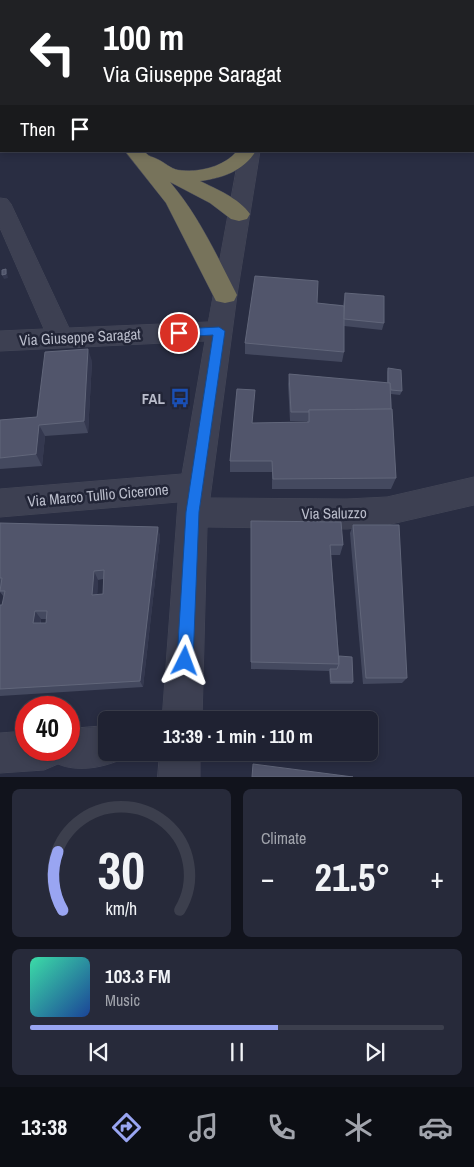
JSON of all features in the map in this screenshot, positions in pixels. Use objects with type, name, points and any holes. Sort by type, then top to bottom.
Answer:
[{"type":"highway","points":[[176,176],[196,176],[221,171],[237,162],[247,152]]},
{"type":"highway","points":[[136,153],[227,204],[239,214]]},
{"type":"highway","points":[[136,153],[175,200],[225,295]]},
{"type":"highway","points":[[175,200],[189,210],[204,214],[239,214]]},
{"type":"street","points":[[182,711],[194,499],[248,152]]},
{"type":"street","points":[[0,204],[60,337]]},
{"type":"street","name":"Via Giuseppe Saragat","points":[[0,341],[219,331]]},
{"type":"street","name":"Via Saluzzo","points":[[194,499],[347,514],[387,511],[474,491]]},
{"type":"street","name":"Via Marco Tullio Cicerone","points":[[0,503],[194,499]]},
{"type":"street","points":[[80,747],[98,746]]},
{"type":"street","points":[[0,753],[15,752]]},
{"type":"street","points":[[179,777],[180,761]]},
{"type":"building","points":[[6,269],[6,274],[2,275],[2,270]]},
{"type":"building","points":[[255,276],[318,281],[317,303],[344,306],[344,352],[245,343]]},
{"type":"building","points":[[345,293],[384,296],[384,323],[344,319]]},
{"type":"building","points":[[88,349],[84,421],[39,425],[36,454],[0,458],[0,420],[37,417],[45,352]]},
{"type":"building","points":[[388,368],[401,370],[402,391],[391,390],[390,383],[388,383]]},
{"type":"building","points":[[289,374],[390,383],[391,409],[291,412]]},
{"type":"building","points":[[237,389],[255,390],[252,423],[309,422],[309,410],[392,409],[396,478],[273,479],[272,461],[230,461]]},
{"type":"building","points":[[251,521],[341,522],[343,545],[330,545],[339,664],[251,662]]},
{"type":"building","points":[[0,523],[158,527],[140,681],[0,689],[0,605],[2,605],[5,591],[0,591],[2,578],[0,578]],"holes":[[[104,570],[103,594],[92,595],[94,571]],[[35,611],[47,611],[46,623],[33,623]]]},
{"type":"building","points":[[353,525],[399,525],[407,678],[366,678]]},
{"type":"building","points":[[339,656],[352,657],[353,682],[331,682],[330,669],[337,669]]},
{"type":"building","points":[[253,764],[353,777],[252,777]]},
{"type":"place","name":"FAL","points":[[180,398]]},
{"type":"route","points":[[179,333],[219,331],[192,512],[185,661]]}]
